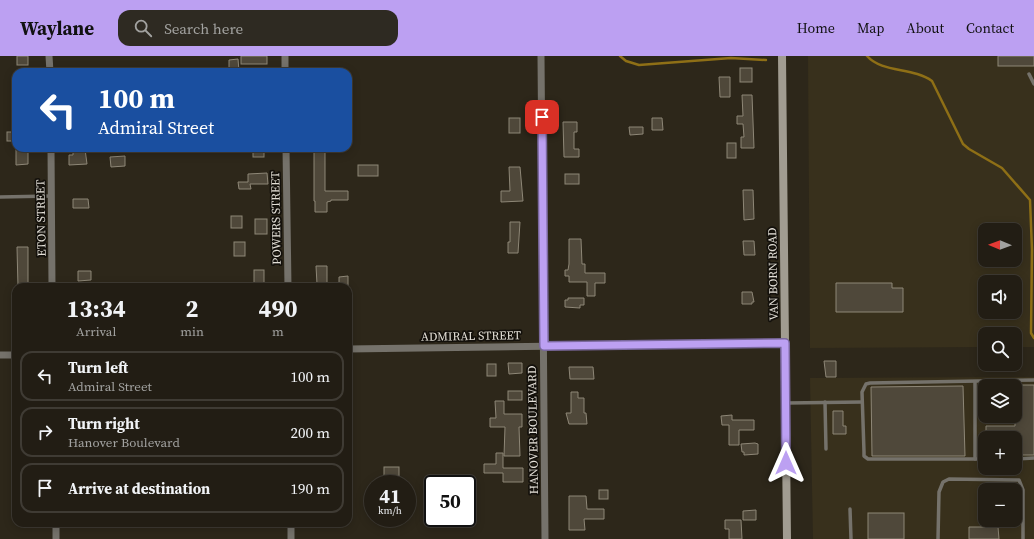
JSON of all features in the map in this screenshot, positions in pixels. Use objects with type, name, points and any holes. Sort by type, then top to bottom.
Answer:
[{"type":"main road","name":"VAN BORN ROAD","points":[[782,56],[787,539]]},
{"type":"street","points":[[49,56],[50,68]]},
{"type":"street","points":[[284,56],[285,68]]},
{"type":"street","name":"HANOVER BOULEVARD","points":[[541,56],[545,539]]},
{"type":"street","name":"ETON STREET","points":[[51,152],[52,283]]},
{"type":"street","name":"POWERS STREET","points":[[286,152],[288,283]]},
{"type":"street","name":"ADMIRAL STREET","points":[[352,349],[785,343]]},
{"type":"street","points":[[0,355],[12,355]]},
{"type":"street","points":[[56,527],[56,539]]},
{"type":"street","points":[[291,527],[291,539]]},
{"type":"lane","points":[[1029,74],[1034,84]]},
{"type":"lane","points":[[0,197],[51,196]]},
{"type":"lane","points":[[978,459],[868,459],[864,456],[862,402],[862,392],[866,384],[1034,380]]},
{"type":"lane","points":[[974,459],[975,382]]},
{"type":"lane","points":[[825,402],[826,449]]},
{"type":"lane","points":[[786,403],[862,402]]},
{"type":"lane","points":[[1022,459],[1034,458]]},
{"type":"lane","points":[[938,539],[939,492],[943,482],[949,479],[1019,480],[1023,490],[1023,539]]},
{"type":"lane","points":[[850,509],[851,539]]},
{"type":"shaded area","points":[[808,56],[1034,56],[1034,347],[1022,347],[1022,327],[978,327],[978,347],[810,348]]},
{"type":"shaded area","points":[[1034,377],[1034,539],[813,539],[810,378]]},
{"type":"building","points":[[17,56],[28,56],[28,65],[17,65]]},
{"type":"building","points":[[241,56],[267,56],[267,64],[241,64]]},
{"type":"building","points":[[998,56],[1034,56],[1034,66],[998,66]]},
{"type":"building","points":[[238,59],[239,68],[229,68],[229,60]]},
{"type":"building","points":[[740,68],[752,68],[752,82],[740,82]]},
{"type":"building","points":[[719,77],[730,77],[730,97],[720,97]]},
{"type":"building","points":[[742,95],[752,95],[754,148],[741,148],[741,137],[744,137],[743,124],[737,124],[737,116],[743,116]]},
{"type":"building","points":[[509,118],[520,118],[520,133],[509,133]]},
{"type":"building","points":[[652,118],[662,118],[663,130],[652,130]]},
{"type":"building","points":[[563,122],[577,122],[577,132],[574,132],[574,149],[579,149],[579,157],[564,157]]},
{"type":"building","points":[[629,127],[643,127],[643,134],[630,135]]},
{"type":"building","points":[[7,132],[12,132],[12,141],[7,141]]},
{"type":"building","points":[[727,143],[736,143],[736,158],[727,158]]},
{"type":"building","points":[[16,152],[28,152],[28,164],[16,165]]},
{"type":"building","points":[[73,152],[85,152],[87,164],[69,165],[69,155],[73,155]]},
{"type":"building","points":[[253,152],[264,152],[264,157],[253,157]]},
{"type":"building","points":[[314,152],[325,152],[325,191],[348,191],[348,200],[331,200],[327,202],[327,212],[315,212]]},
{"type":"building","points":[[125,156],[125,166],[111,167],[110,157]]},
{"type":"building","points":[[358,165],[378,165],[378,176],[358,176]]},
{"type":"building","points":[[509,167],[520,167],[523,201],[501,202],[501,191],[510,191]]},
{"type":"building","points":[[267,173],[268,184],[250,184],[251,189],[239,189],[238,182],[248,182],[248,174]]},
{"type":"building","points":[[565,174],[579,174],[579,184],[565,184]]},
{"type":"building","points":[[743,190],[753,190],[754,219],[744,220]]},
{"type":"building","points":[[73,199],[88,199],[89,208],[73,208]]},
{"type":"building","points":[[231,216],[242,216],[242,228],[231,228]]},
{"type":"building","points":[[255,219],[267,219],[267,234],[255,234]]},
{"type":"building","points":[[510,222],[520,222],[518,253],[508,253],[508,242],[510,242]]},
{"type":"building","points":[[569,239],[581,239],[582,264],[585,264],[585,273],[605,273],[605,283],[595,283],[595,296],[587,296],[587,282],[569,282],[569,276],[565,276],[565,270],[568,270],[569,264]]},
{"type":"building","points":[[743,241],[754,241],[755,255],[744,255]]},
{"type":"building","points":[[234,242],[245,242],[245,256],[234,256]]},
{"type":"building","points":[[17,247],[28,247],[28,283],[18,283]]},
{"type":"building","points":[[316,266],[327,266],[327,283],[317,283]]},
{"type":"building","points":[[254,270],[264,270],[264,283],[254,283]]},
{"type":"building","points":[[78,271],[91,271],[91,280],[78,281]]},
{"type":"building","points":[[348,276],[348,283],[339,283],[339,277]]},
{"type":"building","points":[[836,283],[892,283],[892,288],[903,288],[903,312],[836,312]]},
{"type":"building","points":[[742,292],[752,292],[754,302],[752,302],[752,304],[742,304]]},
{"type":"building","points":[[568,298],[584,298],[584,305],[580,305],[580,308],[565,307],[565,300],[568,300]]},
{"type":"building","points":[[824,361],[836,361],[836,377],[826,377]]},
{"type":"building","points":[[508,363],[522,363],[522,373],[509,374]]},
{"type":"building","points":[[487,364],[496,364],[496,376],[487,376]]},
{"type":"building","points":[[569,367],[593,367],[594,379],[570,379]]},
{"type":"building","points":[[1022,385],[1034,385],[1034,455],[1022,455],[1022,431],[986,431],[986,426],[1015,426],[1015,423],[1022,423]]},
{"type":"building","points":[[963,386],[965,456],[872,456],[871,387]]},
{"type":"building","points":[[508,391],[522,391],[522,400],[508,400]]},
{"type":"building","points":[[571,392],[578,392],[578,398],[584,398],[584,413],[586,413],[587,424],[569,424],[566,413],[571,413]]},
{"type":"building","points":[[495,401],[504,401],[504,414],[522,414],[522,427],[519,427],[520,456],[504,456],[505,427],[490,427],[490,418],[496,418]]},
{"type":"building","points":[[833,411],[843,411],[843,426],[846,426],[846,434],[833,434]]},
{"type":"building","points":[[732,415],[732,420],[754,420],[754,430],[739,430],[739,445],[729,445],[729,425],[722,425],[721,416]]},
{"type":"building","points":[[741,444],[758,444],[758,454],[744,455]]},
{"type":"building","points":[[496,453],[503,453],[503,468],[523,468],[523,482],[503,482],[503,473],[484,473],[484,464],[496,464]]},
{"type":"building","points":[[384,467],[399,467],[399,475],[384,475]]},
{"type":"building","points":[[599,490],[608,490],[608,499],[599,499]]},
{"type":"building","points":[[569,496],[586,496],[587,509],[604,509],[604,519],[584,519],[585,530],[569,530]]},
{"type":"building","points":[[756,510],[756,520],[743,520],[743,511]]},
{"type":"building","points":[[868,513],[904,513],[904,539],[868,539]]},
{"type":"building","points":[[725,520],[741,520],[742,539],[729,539],[729,529],[725,529]]},
{"type":"building","points":[[969,527],[998,527],[999,539],[969,539]]},
{"type":"waterway","points":[[620,56],[626,61],[639,65],[731,58],[766,60]]},
{"type":"waterway","points":[[867,56],[881,65],[916,74],[932,81],[963,144],[1002,168],[1030,200],[1032,250],[1031,333],[1034,338]]},
{"type":"route","points":[[542,117],[544,346],[785,343],[786,463]]}]
